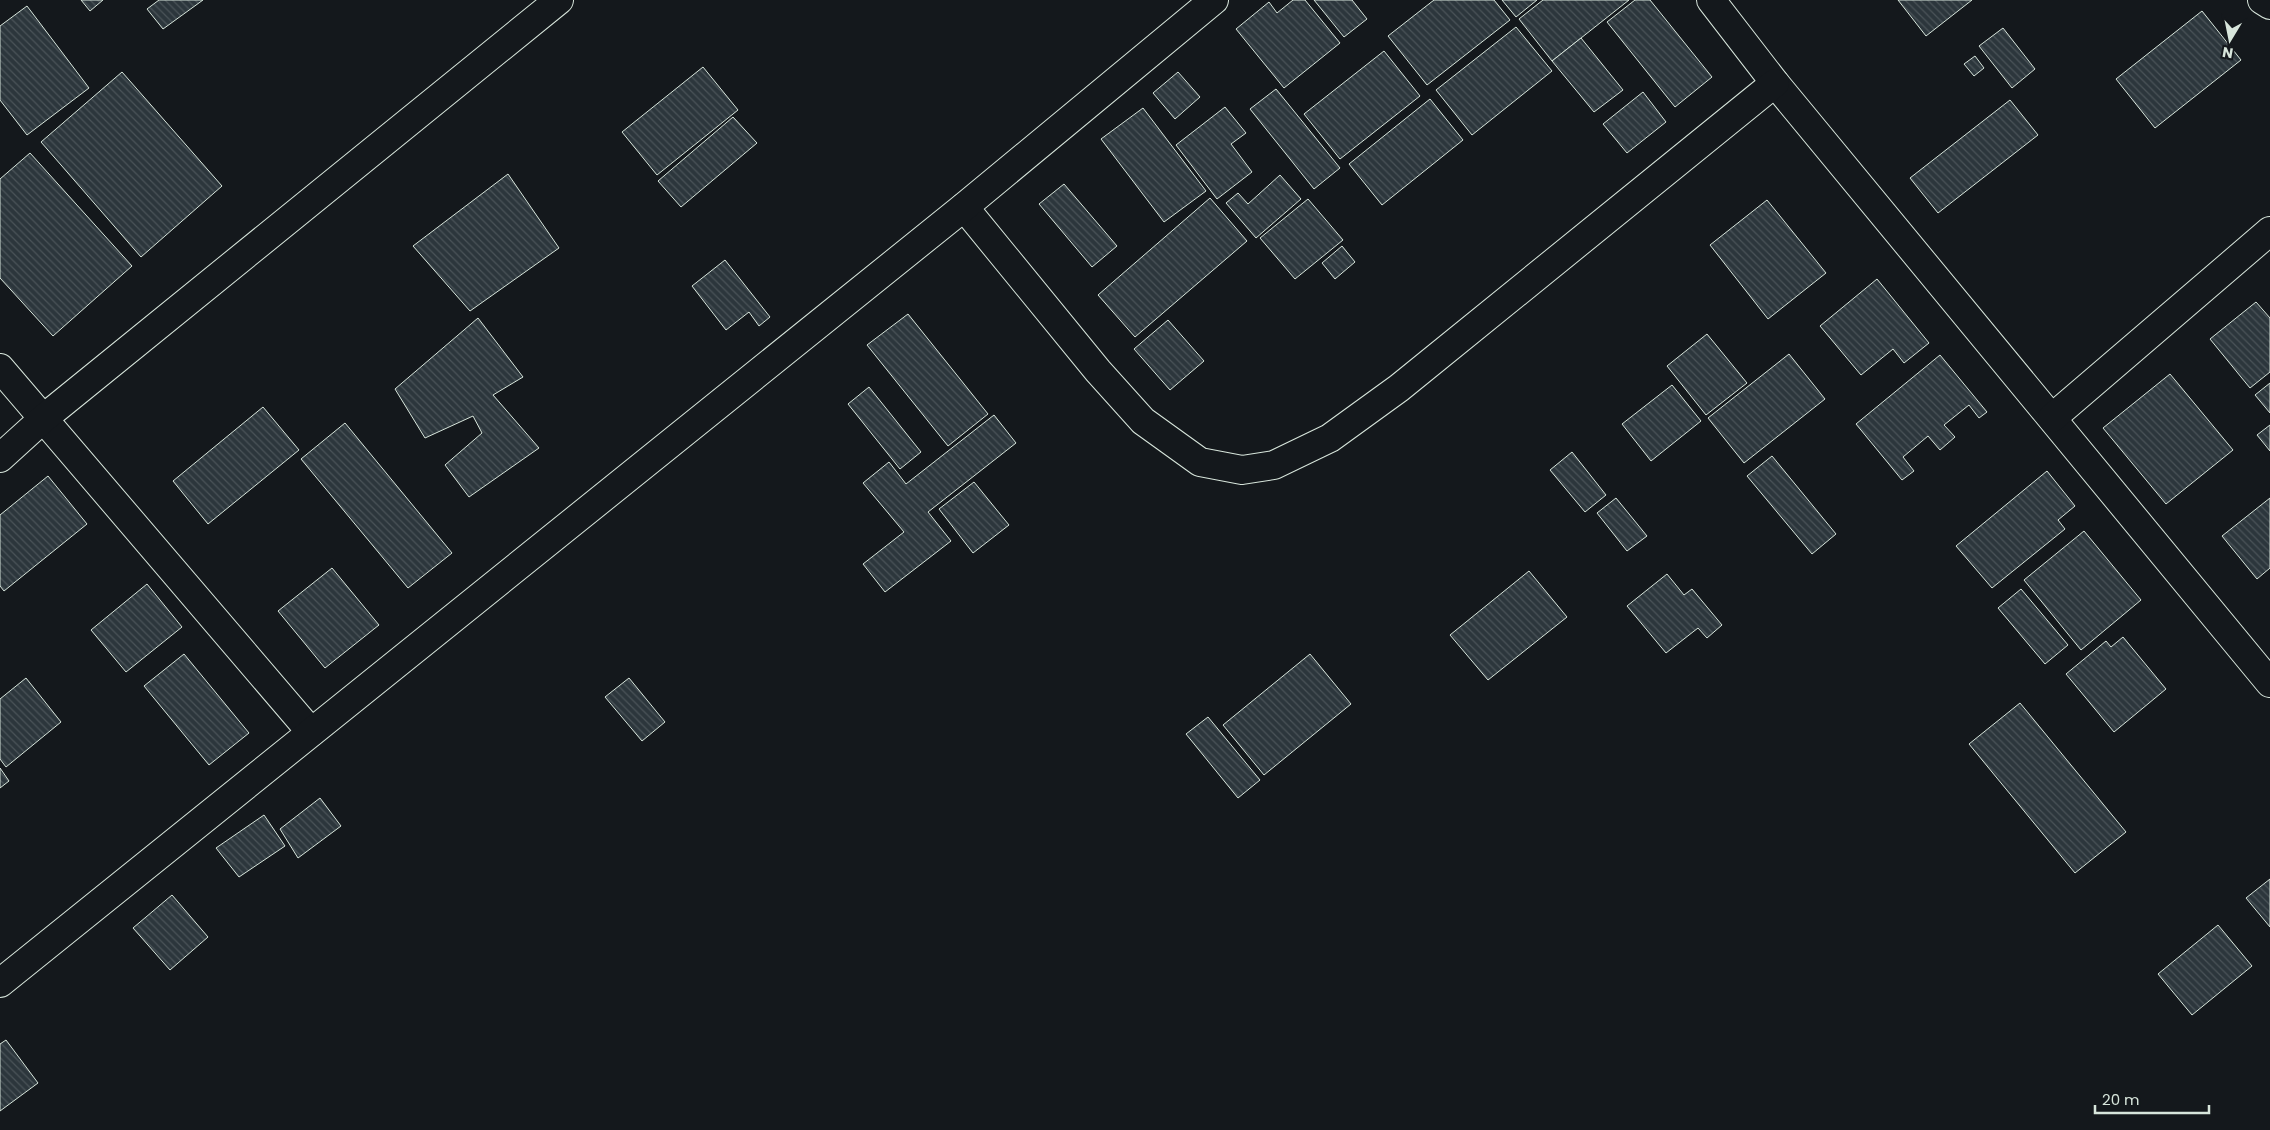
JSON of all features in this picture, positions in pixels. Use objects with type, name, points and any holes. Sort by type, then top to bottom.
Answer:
[{"type":"street","points":[[0,458],[44,418],[559,0]]},
{"type":"street","points":[[0,983],[964,207],[1214,0]]},
{"type":"street","points":[[1711,0],[1775,83],[2270,683]]},
{"type":"street","points":[[2262,0],[2270,5]]},
{"type":"street","points":[[964,207],[1098,371],[1143,421],[1200,462],[1242,470],[1274,465],[1338,433],[1399,388],[1775,83]]},
{"type":"street","points":[[2052,418],[2270,231]]},
{"type":"street","points":[[0,368],[311,732]]},
{"type":"building","points":[[81,0],[103,0],[90,11]]},
{"type":"building","points":[[159,0],[203,0],[163,29],[147,9]]},
{"type":"building","points":[[1293,0],[1305,0],[1340,43],[1284,88],[1236,29],[1269,2],[1277,13]]},
{"type":"building","points":[[1314,0],[1352,0],[1367,19],[1344,37]]},
{"type":"building","points":[[1434,0],[1494,0],[1510,20],[1427,85],[1388,36]]},
{"type":"building","points":[[1502,0],[1537,0],[1516,17]]},
{"type":"building","points":[[1543,0],[1629,0],[1552,61],[1519,19]]},
{"type":"building","points":[[1635,0],[1650,0],[1712,77],[1675,107],[1607,22]]},
{"type":"building","points":[[1898,0],[1972,0],[1926,36]]},
{"type":"building","points":[[27,6],[89,88],[27,135],[0,100],[0,26]]},
{"type":"building","points":[[2202,11],[2241,60],[2155,128],[2116,79]]},
{"type":"building","points":[[1516,27],[1552,71],[1472,135],[1436,90]]},
{"type":"building","points":[[2003,28],[2035,69],[2012,88],[1979,46]]},
{"type":"building","points":[[1581,38],[1623,90],[1594,112],[1552,61]]},
{"type":"building","points":[[1384,51],[1420,96],[1340,159],[1304,114]]},
{"type":"building","points":[[1975,56],[1984,68],[1974,76],[1964,64]]},
{"type":"building","points":[[703,67],[738,110],[657,175],[622,132]]},
{"type":"building","points":[[122,72],[222,186],[141,257],[41,142]]},
{"type":"building","points":[[1178,72],[1200,97],[1175,119],[1153,93]]},
{"type":"building","points":[[1276,89],[1340,168],[1314,189],[1250,109]]},
{"type":"building","points":[[1643,92],[1666,122],[1627,153],[1603,124]]},
{"type":"building","points":[[1430,99],[1463,140],[1382,205],[1349,164]]},
{"type":"building","points":[[2010,100],[2038,135],[1938,213],[1910,178]]},
{"type":"building","points":[[1225,107],[1246,133],[1231,144],[1252,172],[1217,199],[1176,145]]},
{"type":"building","points":[[1143,108],[1206,191],[1164,222],[1101,139]]},
{"type":"building","points":[[733,117],[757,143],[681,207],[658,181]]},
{"type":"building","points":[[30,153],[132,266],[53,336],[0,278],[0,179]]},
{"type":"building","points":[[508,174],[559,248],[470,311],[413,246]]},
{"type":"building","points":[[1280,175],[1301,199],[1256,238],[1226,203],[1238,193],[1248,204]]},
{"type":"building","points":[[1064,184],[1117,246],[1092,267],[1039,204]]},
{"type":"building","points":[[1210,198],[1247,241],[1135,337],[1098,295]]},
{"type":"building","points":[[1308,199],[1343,240],[1295,279],[1260,238]]},
{"type":"building","points":[[1767,200],[1826,273],[1768,319],[1710,245]]},
{"type":"building","points":[[1342,246],[1355,262],[1335,279],[1322,263]]},
{"type":"building","points":[[725,260],[770,317],[759,326],[749,312],[726,330],[692,286]]},
{"type":"building","points":[[1877,279],[1929,343],[1904,363],[1893,349],[1861,375],[1820,326]]},
{"type":"building","points":[[2256,302],[2270,318],[2270,372],[2250,388],[2210,339]]},
{"type":"building","points":[[908,314],[988,414],[948,446],[867,345]]},
{"type":"building","points":[[478,318],[523,377],[493,395],[539,448],[469,497],[445,465],[482,433],[473,416],[425,438],[395,389]]},
{"type":"building","points":[[1168,320],[1204,361],[1170,390],[1134,349]]},
{"type":"building","points":[[1707,334],[1747,383],[1706,415],[1667,366]]},
{"type":"building","points":[[1789,354],[1825,399],[1744,463],[1708,418]]},
{"type":"building","points":[[1940,355],[1987,412],[1979,418],[1969,405],[1944,425],[1955,437],[1940,450],[1928,436],[1903,457],[1914,471],[1902,480],[1856,424]]},
{"type":"building","points":[[2170,374],[2233,450],[2166,504],[2103,428]]},
{"type":"building","points":[[2270,383],[2270,413],[2255,395]]},
{"type":"building","points":[[1672,385],[1701,421],[1651,461],[1622,424]]},
{"type":"building","points":[[869,387],[921,452],[900,469],[848,404]]},
{"type":"building","points":[[263,407],[299,450],[208,524],[173,481]]},
{"type":"building","points":[[994,415],[1016,443],[928,512],[951,541],[885,592],[863,564],[904,532],[863,483],[889,462],[906,484]]},
{"type":"building","points":[[345,423],[452,553],[408,588],[301,459]]},
{"type":"building","points":[[2270,425],[2270,451],[2257,435]]},
{"type":"building","points":[[1572,452],[1606,495],[1585,512],[1550,470]]},
{"type":"building","points":[[1772,456],[1836,534],[1812,554],[1747,476]]},
{"type":"building","points":[[2047,471],[2075,506],[2058,520],[2065,529],[1992,588],[1956,546]]},
{"type":"building","points":[[48,476],[87,524],[4,591],[0,586],[0,515]]},
{"type":"building","points":[[974,482],[1009,525],[973,553],[939,509]]},
{"type":"building","points":[[1616,498],[1647,536],[1627,551],[1597,513]]},
{"type":"building","points":[[2270,498],[2270,568],[2257,579],[2222,536]]},
{"type":"building","points":[[2084,531],[2141,600],[2081,650],[2024,580]]},
{"type":"building","points":[[332,568],[379,625],[325,668],[278,611]]},
{"type":"building","points":[[1529,571],[1567,617],[1488,680],[1450,635]]},
{"type":"building","points":[[1667,574],[1684,595],[1692,589],[1722,625],[1707,638],[1698,628],[1666,653],[1627,606]]},
{"type":"building","points":[[147,584],[182,627],[126,672],[91,630]]},
{"type":"building","points":[[2021,589],[2068,645],[2045,664],[1998,608]]},
{"type":"building","points":[[2123,637],[2166,689],[2114,732],[2066,674],[2106,641],[2111,647]]},
{"type":"building","points":[[184,654],[249,733],[209,765],[144,686]]},
{"type":"building","points":[[1310,654],[1351,704],[1264,775],[1223,725]]},
{"type":"building","points":[[26,678],[61,722],[6,767],[0,759],[0,699]]},
{"type":"building","points":[[629,678],[665,722],[642,741],[605,697]]},
{"type":"building","points":[[2020,703],[2126,832],[2075,873],[1969,744]]},
{"type":"building","points":[[1208,717],[1260,780],[1238,798],[1186,734]]},
{"type":"building","points":[[0,768],[9,781],[0,788]]},
{"type":"building","points":[[320,798],[341,826],[298,858],[280,829]]},
{"type":"building","points":[[264,815],[285,846],[239,877],[216,848]]},
{"type":"building","points":[[2270,879],[2270,927],[2246,898]]},
{"type":"building","points":[[172,895],[208,937],[170,970],[133,928]]},
{"type":"building","points":[[2218,925],[2252,966],[2192,1015],[2158,974]]},
{"type":"building","points":[[6,1040],[38,1083],[0,1111],[0,1044]]}]
